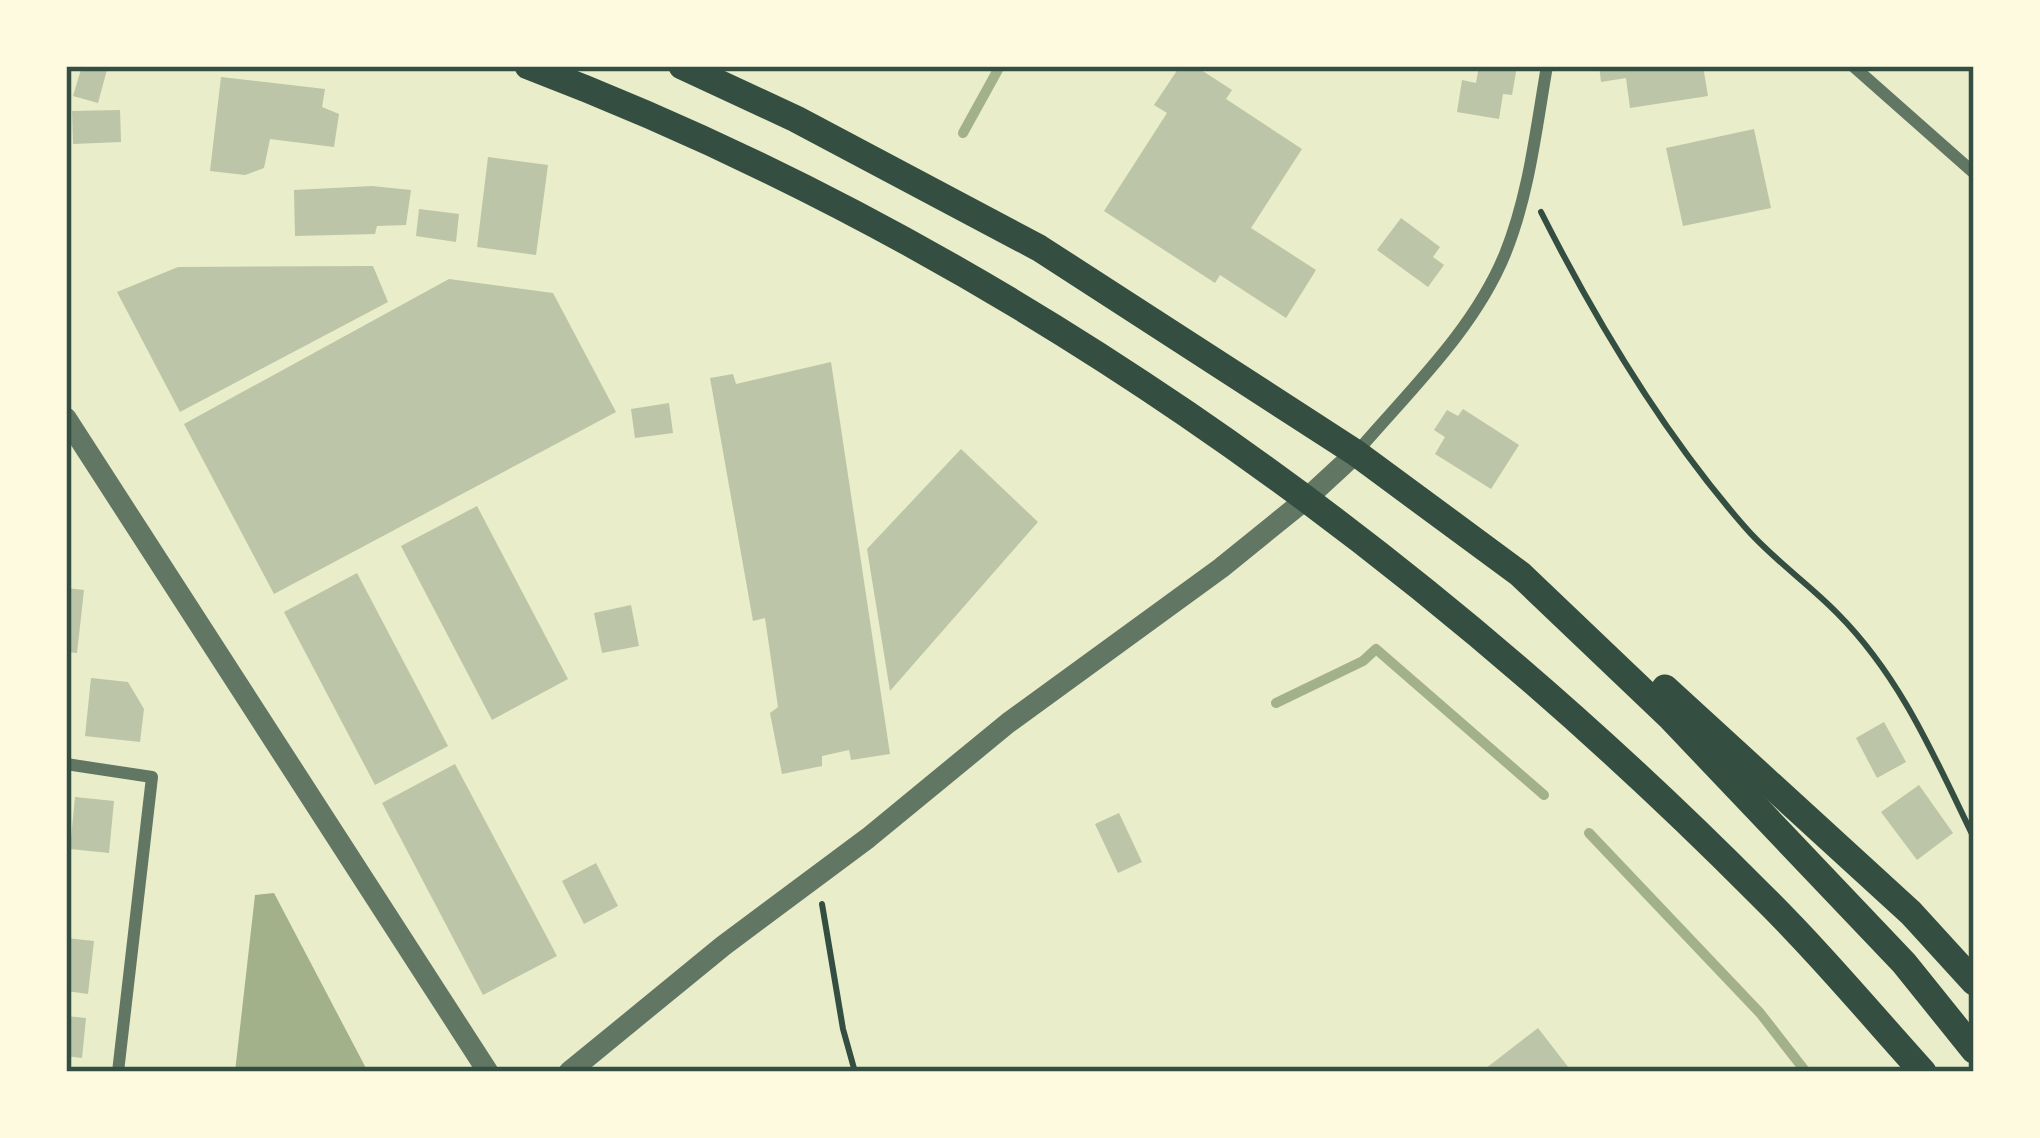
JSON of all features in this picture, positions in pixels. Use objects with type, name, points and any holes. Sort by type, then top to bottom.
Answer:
[{"type":"highway","points":[[528,66],[852,209],[1031,311],[1209,430],[1392,564],[1547,694],[1760,894],[1923,1072]]},
{"type":"highway","points":[[682,66],[796,119],[1039,248],[1356,453],[1618,647],[1911,913],[1974,982]]},
{"type":"highway","points":[[1520,574],[1703,751],[1904,963],[1974,1050]]},
{"type":"street","points":[[569,1072],[1008,723],[1221,568],[1356,453],[1475,310],[1504,258],[1525,190],[1547,66]]},
{"type":"street","points":[[1853,66],[1974,173]]},
{"type":"street","points":[[66,418],[488,1072]]},
{"type":"street","points":[[66,764],[152,777],[118,1072]]},
{"type":"path","points":[[1525,190],[1636,385],[1660,417],[1745,528],[1839,614],[1899,686],[1974,838]]},
{"type":"path","points":[[816,877],[843,1029],[856,1072]]},
{"type":"shaded area","points":[[274,893],[368,1072],[235,1072],[255,895]]},
{"type":"building","points":[[82,66],[108,66],[98,103],[73,96]]},
{"type":"building","points":[[1180,66],[1195,66],[1232,90],[1226,99],[1302,149],[1251,228],[1316,270],[1286,318],[1220,275],[1215,283],[1104,211],[1167,113],[1154,105]]},
{"type":"building","points":[[1479,66],[1517,66],[1512,95],[1503,94],[1499,119],[1457,112],[1462,80],[1476,83]]},
{"type":"building","points":[[1599,66],[1703,66],[1708,96],[1630,108],[1626,78],[1601,82]]},
{"type":"building","points":[[221,77],[325,89],[322,107],[339,114],[334,147],[270,139],[264,168],[245,175],[210,171]]},
{"type":"building","points":[[120,110],[121,142],[73,144],[72,111]]},
{"type":"building","points":[[1754,129],[1771,208],[1683,226],[1666,148]]},
{"type":"building","points":[[488,157],[548,165],[536,255],[477,247]]},
{"type":"building","points":[[372,186],[411,190],[406,225],[377,226],[375,234],[295,236],[294,190]]},
{"type":"building","points":[[419,209],[459,214],[456,242],[416,236]]},
{"type":"building","points":[[1401,218],[1440,247],[1433,257],[1444,265],[1428,287],[1377,250]]},
{"type":"building","points":[[373,266],[388,302],[180,412],[117,292],[178,267]]},
{"type":"building","points":[[449,279],[553,293],[616,412],[274,594],[184,424]]},
{"type":"building","points":[[831,362],[890,754],[851,760],[849,750],[822,756],[822,766],[782,774],[770,713],[778,707],[765,618],[753,621],[710,378],[733,374],[736,384]]},
{"type":"building","points":[[669,403],[673,433],[635,438],[631,409]]},
{"type":"building","points":[[1463,409],[1519,445],[1491,489],[1435,454],[1445,437],[1434,430],[1447,410],[1458,416]]},
{"type":"building","points":[[961,449],[1038,522],[890,691],[867,549]]},
{"type":"building","points":[[477,506],[568,679],[492,720],[401,546]]},
{"type":"building","points":[[357,573],[448,746],[375,785],[284,612]]},
{"type":"building","points":[[66,588],[84,590],[77,653],[66,652]]},
{"type":"building","points":[[631,605],[639,646],[602,653],[594,613]]},
{"type":"building","points":[[91,678],[128,682],[144,709],[140,742],[85,736]]},
{"type":"building","points":[[1884,722],[1906,762],[1877,778],[1856,738]]},
{"type":"building","points":[[455,764],[557,956],[483,995],[382,803]]},
{"type":"building","points":[[1919,785],[1953,833],[1917,860],[1881,812]]},
{"type":"building","points":[[75,797],[114,801],[109,853],[70,849]]},
{"type":"building","points":[[1119,813],[1142,862],[1118,873],[1095,824]]},
{"type":"building","points":[[596,863],[618,906],[584,924],[562,881]]},
{"type":"building","points":[[66,938],[94,941],[88,994],[66,991]]},
{"type":"building","points":[[66,1016],[86,1018],[82,1058],[66,1056]]},
{"type":"building","points":[[1538,1028],[1572,1072],[1481,1072]]},
{"type":"waterway","points":[[963,133],[1000,66]]},
{"type":"waterway","points":[[1276,703],[1363,661],[1376,649],[1544,795]]},
{"type":"waterway","points":[[1589,833],[1760,1013],[1806,1072]]}]
